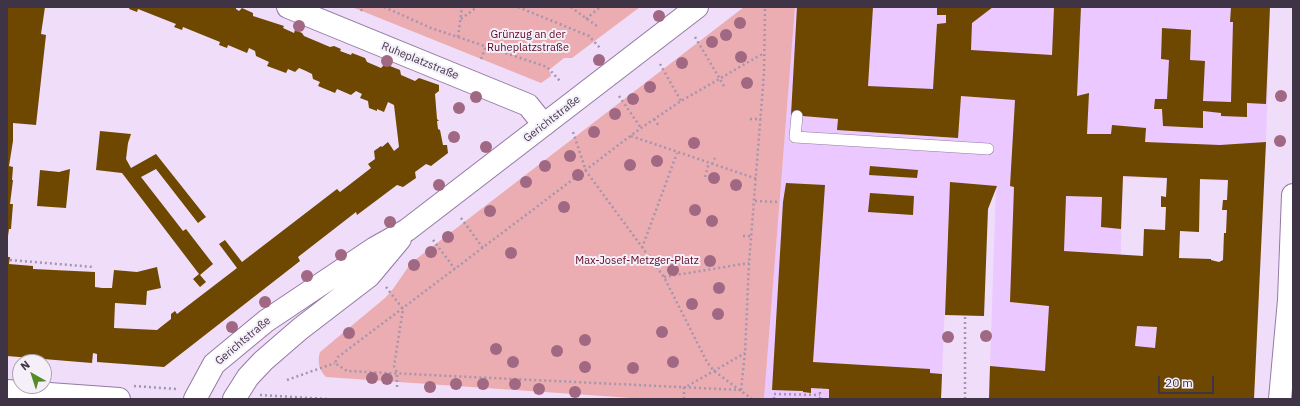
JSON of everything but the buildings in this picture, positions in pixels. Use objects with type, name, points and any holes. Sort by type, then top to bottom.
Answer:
[{"type":"street","name":"Ruheplatzstraße","points":[[288,7],[528,105],[544,125]]},
{"type":"street","name":"Gerichtstraße","points":[[195,399],[214,364],[284,308],[374,248],[407,230],[697,7]]},
{"type":"street","points":[[1280,399],[1289,300],[1293,195]]},
{"type":"street","name":"Gerichtstraße","points":[[234,399],[248,377],[300,329],[369,276],[407,230]]},
{"type":"street","points":[[284,308],[300,329]]},
{"type":"street","points":[[7,391],[119,399]]},
{"type":"lane","points":[[796,116],[795,137],[988,149]]},
{"type":"path","points":[[361,11],[363,7]]},
{"type":"path","points":[[384,7],[431,28],[547,66],[560,81]]},
{"type":"path","points":[[458,37],[462,7]]},
{"type":"path","points":[[460,19],[476,7]]},
{"type":"path","points":[[518,7],[589,36],[601,49]]},
{"type":"path","points":[[571,7],[598,28]]},
{"type":"path","points":[[586,19],[600,7]]},
{"type":"path","points":[[741,390],[745,353],[749,263],[757,179],[765,7]]},
{"type":"path","points":[[695,37],[724,86]]},
{"type":"path","points":[[481,59],[486,46]]},
{"type":"path","points":[[287,380],[335,363],[338,357],[641,128],[681,101],[764,53]]},
{"type":"path","points":[[660,64],[681,101]]},
{"type":"path","points":[[619,96],[641,128]]},
{"type":"path","points":[[654,119],[659,126]]},
{"type":"path","points":[[750,119],[760,119]]},
{"type":"path","points":[[573,132],[586,171],[664,277],[707,362],[714,371],[752,399]]},
{"type":"path","points":[[631,136],[677,153],[757,179]]},
{"type":"path","points":[[642,248],[677,153]]},
{"type":"path","points":[[712,164],[715,158]]},
{"type":"path","points":[[705,177],[708,163]]},
{"type":"path","points":[[755,201],[779,202]]},
{"type":"path","points":[[461,218],[483,248]]},
{"type":"path","points":[[743,236],[752,236]]},
{"type":"path","points":[[433,240],[455,269]]},
{"type":"path","points":[[10,260],[94,267]]},
{"type":"path","points":[[664,277],[701,269],[749,263]]},
{"type":"path","points":[[386,287],[403,309],[394,366],[397,373],[396,388]]},
{"type":"path","points":[[964,399],[965,316]]},
{"type":"path","points":[[684,388],[745,353]]},
{"type":"path","points":[[335,363],[346,371],[741,390]]},
{"type":"path","points":[[684,388],[684,399]]},
{"type":"path","points":[[820,388],[820,399]]},
{"type":"path","points":[[774,399],[774,394],[820,395]]},
{"type":"path","points":[[284,396],[328,399]]},
{"type":"shaded area","points":[[795,7],[1270,7],[1266,142],[1263,182],[1123,177],[1120,273],[1254,399],[989,399],[996,186],[950,182],[941,399],[764,399]]},
{"type":"green space","name":"Grünzug an der Ruheplatzstraße","points":[[352,7],[640,7],[572,58],[564,58],[549,70],[551,76],[541,83]]},
{"type":"green space","name":"Max-Josef-Metzger-Platz","points":[[744,7],[795,7],[764,399],[646,399],[326,377],[320,369],[320,352],[385,298],[411,263]]}]
